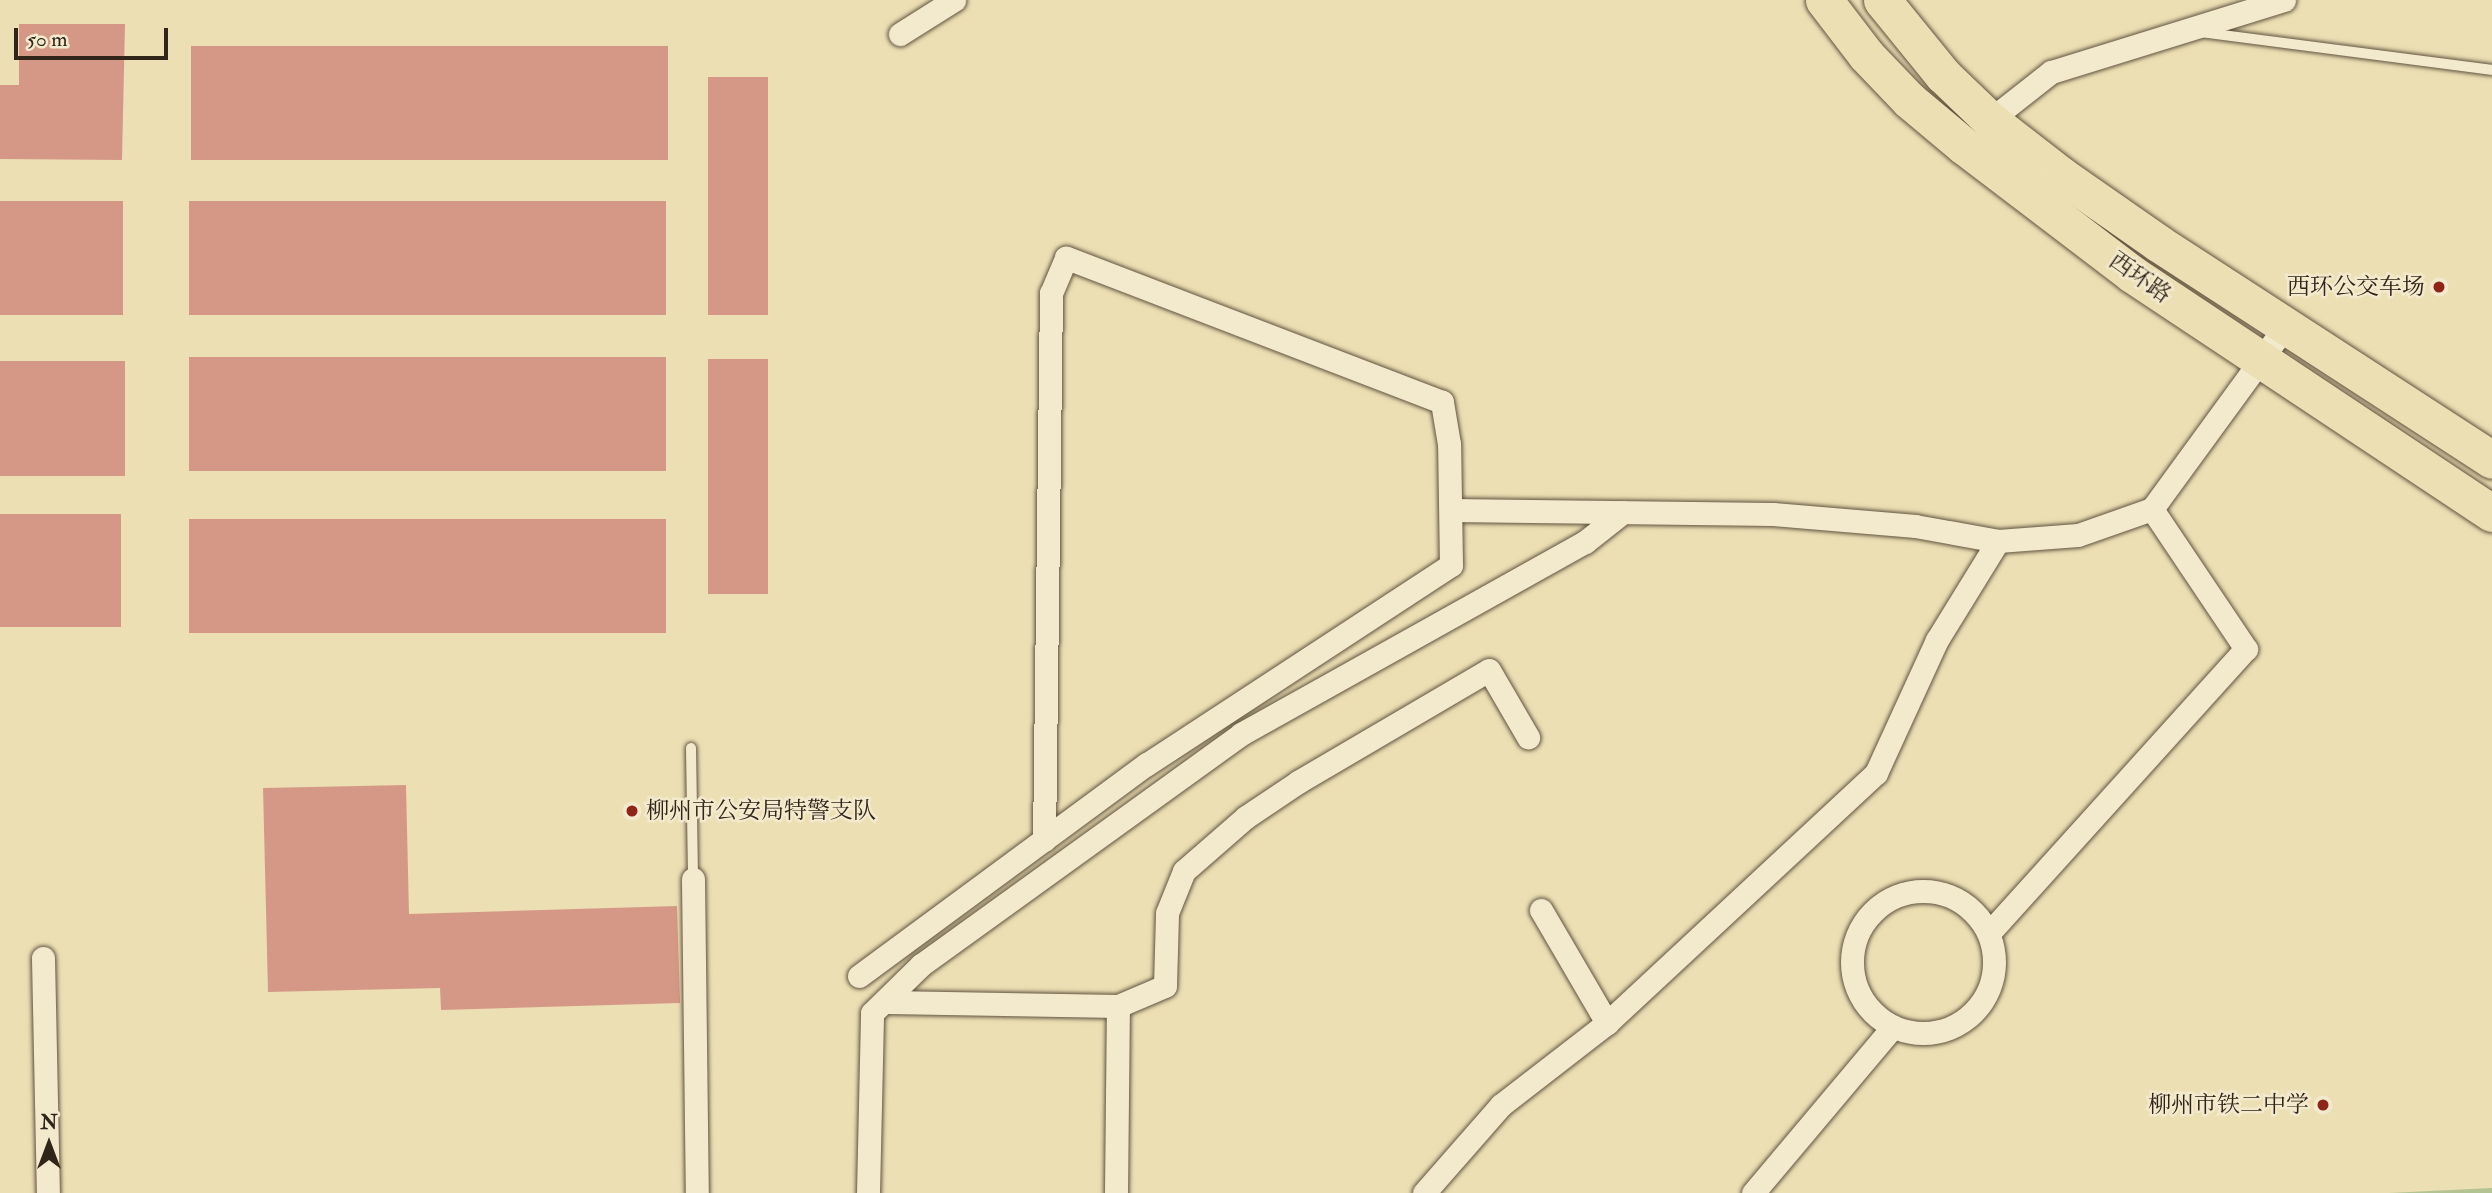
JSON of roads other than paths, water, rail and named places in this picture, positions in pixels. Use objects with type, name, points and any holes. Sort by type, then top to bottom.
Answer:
[{"type":"main road","name":"西环路","points":[[1824,0],[1883,73],[1964,146],[2132,274],[2492,513]]},
{"type":"main road","name":"西环路","points":[[1882,0],[1943,75],[1990,120],[2158,243],[2492,460]]},
{"type":"street","points":[[900,34],[954,0]]},
{"type":"street","points":[[1990,120],[2051,72],[2284,0]]},
{"type":"street","points":[[859,976],[1147,764],[1451,565],[1451,510],[1442,402],[1066,258],[1051,293],[1044,839]]},
{"type":"street","points":[[1451,510],[1773,514],[1915,526],[1998,541],[2078,535],[2152,509],[2286,325]]},
{"type":"street","points":[[1989,933],[2246,649],[2152,509]]},
{"type":"street","points":[[868,1193],[872,1013],[888,1002],[921,965],[1241,734],[1585,542],[1623,512]]},
{"type":"street","points":[[1424,1193],[1501,1105],[1607,1023],[1876,773],[1937,640],[1998,541]]},
{"type":"street","points":[[888,1002],[1118,1006],[1165,986],[1167,913],[1184,871],[1247,817],[1298,782],[1489,670],[1528,737]]},
{"type":"street","points":[[693,879],[697,1193]]},
{"type":"street","points":[[1934,891],[1955,898],[1975,912],[1989,933],[1995,957],[1992,981],[1982,1004],[1964,1021],[1941,1031],[1917,1034],[1893,1027],[1866,1004],[1852,974],[1852,951],[1858,930],[1871,912],[1900,895],[1934,891]]},
{"type":"street","points":[[1541,911],[1607,1023]]},
{"type":"street","points":[[43,958],[48,1193]]},
{"type":"street","points":[[1116,1193],[1118,1006]]},
{"type":"street","points":[[1753,1193],[1893,1027]]},
{"type":"lane","points":[[2184,30],[2492,70]]},
{"type":"lane","points":[[691,748],[693,879]]},
{"type":"place","name":"西环公交车场","points":[[2439,287]]},
{"type":"place","name":"柳州市公安局特警支队","points":[[632,811]]},
{"type":"place","name":"柳州市铁二中学","points":[[2323,1105]]}]
